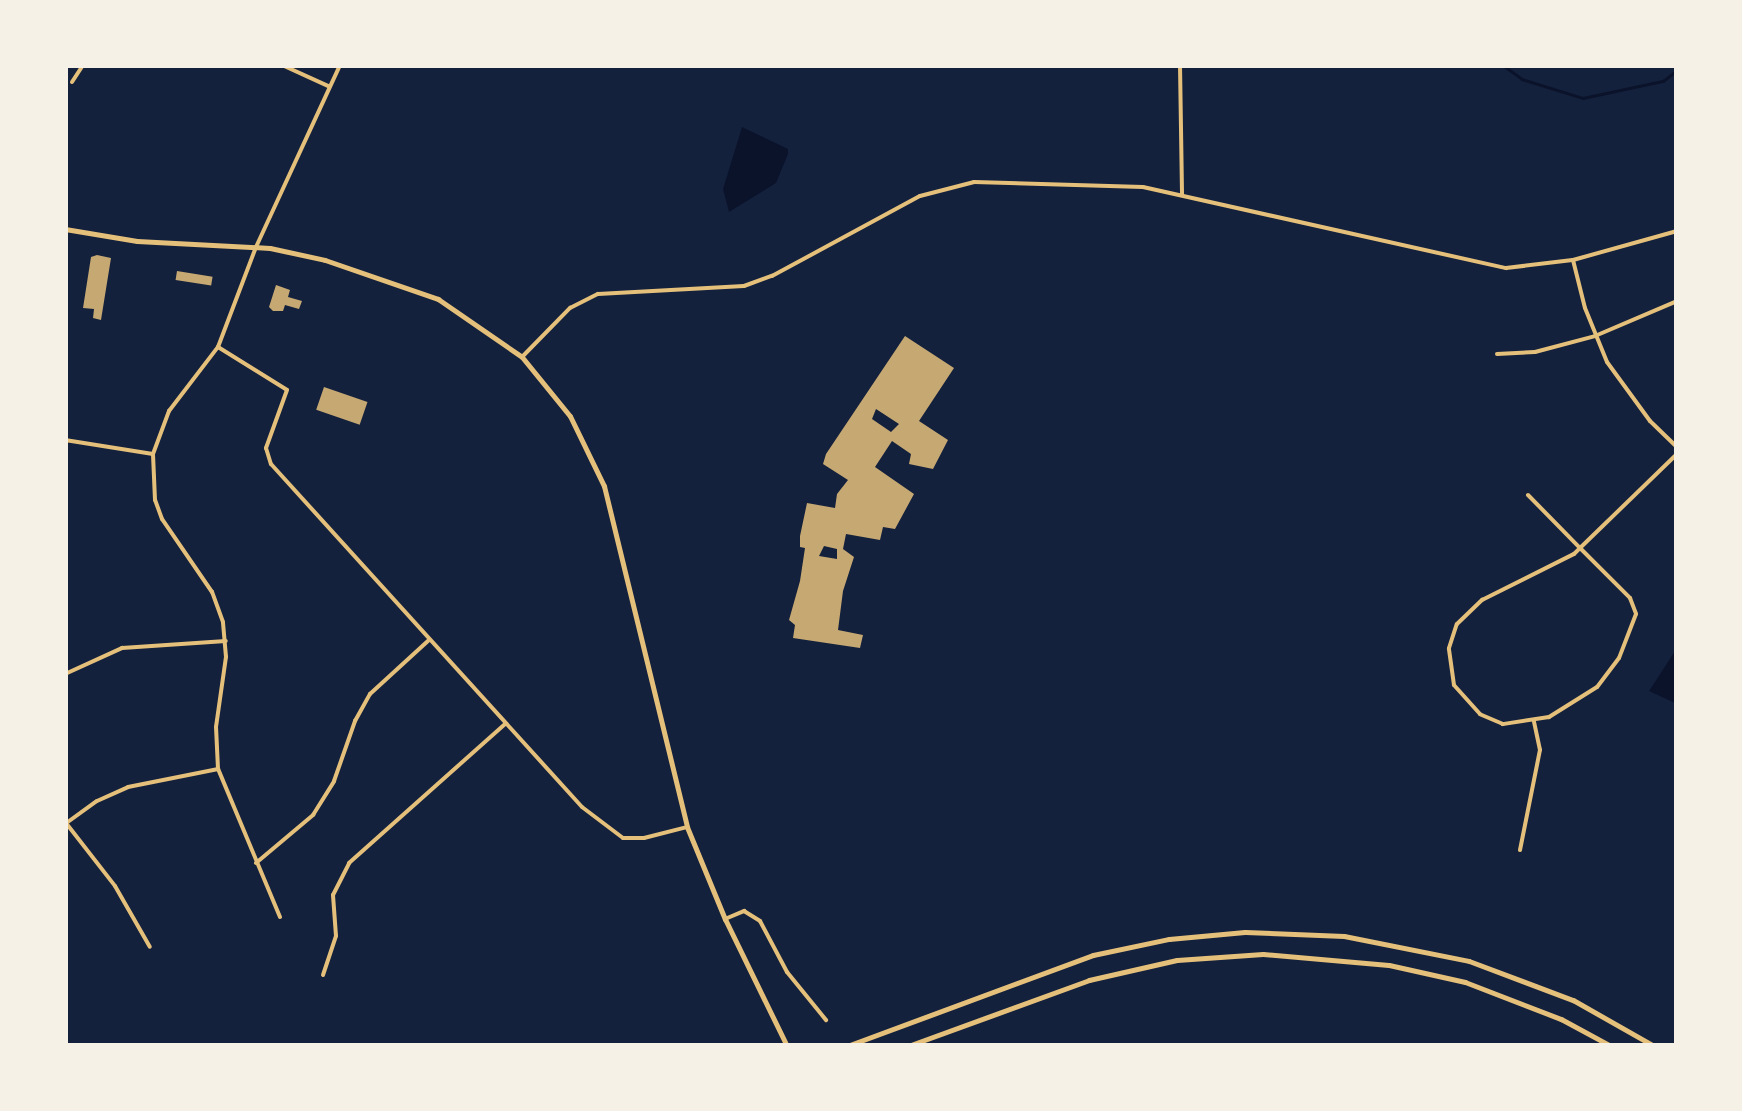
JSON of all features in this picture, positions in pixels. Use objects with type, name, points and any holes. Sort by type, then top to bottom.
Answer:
[{"type":"main road","points":[[65,229],[137,241],[256,248],[310,256],[409,287],[467,315],[522,356],[570,416],[604,486],[688,827],[725,919],[787,1046]]},
{"type":"main road","points":[[847,1046],[1093,955],[1169,940],[1245,932],[1344,936],[1469,961],[1574,1000],[1654,1046]]},
{"type":"main road","points":[[908,1046],[1089,980],[1177,960],[1264,954],[1389,965],[1465,982],[1561,1019],[1611,1046]]},
{"type":"street","points":[[72,82],[84,65]]},
{"type":"street","points":[[282,65],[330,87]]},
{"type":"street","points":[[280,916],[218,769],[216,727],[226,641],[212,592],[162,519],[155,500],[152,454],[169,411],[218,348],[256,248],[340,65]]},
{"type":"street","points":[[1180,65],[1182,194]]},
{"type":"street","points":[[522,356],[582,301],[616,290],[706,291],[744,286],[938,188],[974,182],[1114,183],[1182,194],[1486,265],[1526,267],[1573,260],[1677,231]]},
{"type":"street","points":[[1573,260],[1595,336],[1628,393],[1677,447]]},
{"type":"street","points":[[1497,354],[1535,352],[1595,336],[1677,302]]},
{"type":"street","points":[[218,348],[287,390],[266,448],[271,464],[505,724],[605,828],[622,838],[644,838],[688,827]]},
{"type":"street","points":[[65,440],[152,454]]},
{"type":"street","points":[[1528,495],[1580,548],[1630,598],[1635,605],[1634,623],[1619,658],[1597,687],[1566,709],[1534,721],[1503,724],[1469,706],[1451,676],[1452,638],[1473,606],[1557,565],[1580,548],[1677,454]]},
{"type":"street","points":[[256,863],[314,814],[334,781],[363,705],[384,678],[429,640]]},
{"type":"street","points":[[65,674],[122,648],[226,641]]},
{"type":"street","points":[[1520,850],[1540,750],[1534,721]]},
{"type":"street","points":[[322,974],[336,936],[333,894],[348,863],[505,724]]},
{"type":"street","points":[[150,947],[114,886],[66,824],[97,801],[128,787],[218,769]]},
{"type":"street","points":[[725,919],[744,911],[760,921],[787,972],[826,1020]]},
{"type":"water","points":[[742,127],[788,149],[788,154],[776,183],[729,212],[723,189]]},
{"type":"water","points":[[1677,648],[1677,704],[1649,691]]},
{"type":"building","points":[[91,257],[111,258],[101,320],[93,318],[94,309],[83,308]]},
{"type":"building","points":[[177,271],[213,277],[211,286],[176,280]]},
{"type":"building","points":[[276,285],[290,290],[288,297],[302,301],[299,309],[285,305],[283,311],[273,311],[269,307]]},
{"type":"building","points":[[905,336],[954,368],[919,421],[948,440],[933,469],[909,464],[911,454],[892,441],[875,467],[914,494],[895,529],[883,527],[880,540],[846,534],[843,549],[854,557],[843,591],[838,630],[863,635],[860,648],[793,638],[795,625],[789,620],[800,581],[805,548],[800,547],[800,536],[807,503],[835,508],[837,494],[848,480],[823,464]],"holes":[[[876,409],[899,424],[891,432],[872,419]],[[824,546],[837,549],[837,559],[819,556]]]},
{"type":"building","points":[[324,387],[367,402],[360,425],[316,410]]},
{"type":"waterway","points":[[1503,65],[1522,79],[1583,98],[1663,81],[1677,70]]}]
